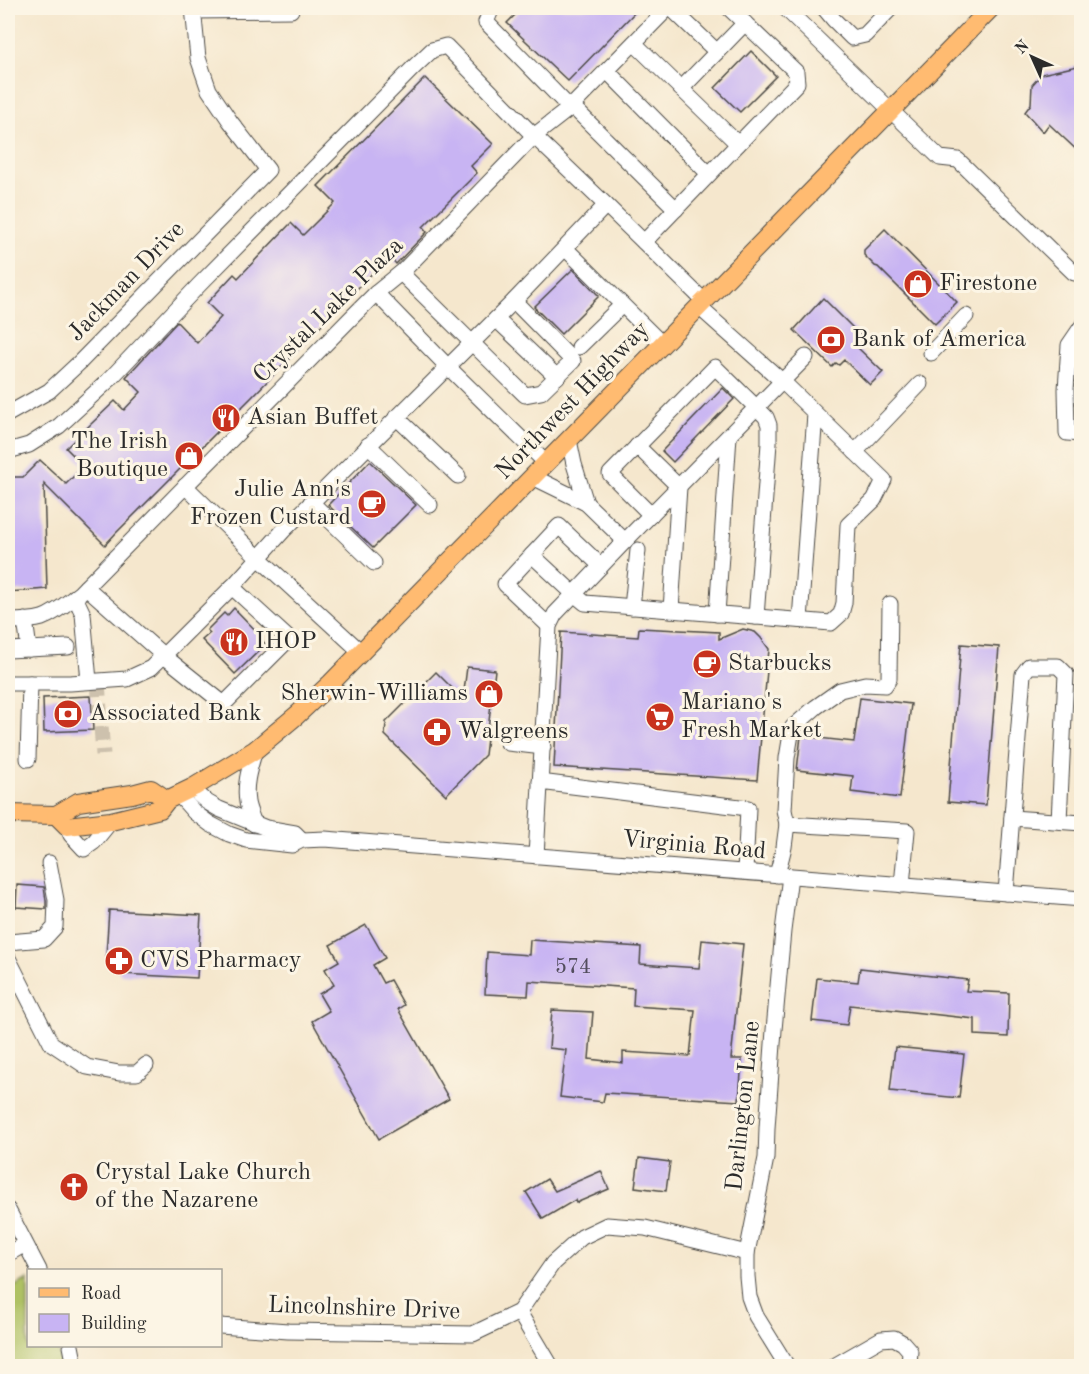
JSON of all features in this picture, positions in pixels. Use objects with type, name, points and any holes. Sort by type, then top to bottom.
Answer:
[{"type":"main road","name":"Northwest Highway","points":[[8,814],[61,821],[111,821],[160,809],[180,794],[255,750],[297,715],[361,652],[991,8]]},
{"type":"main road","name":"Northwest Highway","points":[[61,821],[78,802],[151,789],[180,794]]},
{"type":"street","points":[[492,8],[486,22],[676,209]]},
{"type":"street","points":[[670,8],[717,52]]},
{"type":"street","name":"Crystal Lake Plaza","points":[[8,621],[42,618],[62,607],[80,592],[376,293],[401,273],[534,136],[571,107],[670,8]]},
{"type":"street","points":[[644,242],[797,83],[796,72],[729,8]]},
{"type":"street","points":[[785,8],[940,158],[958,160],[1074,273]]},
{"type":"street","points":[[824,8],[852,38],[865,35],[891,8]]},
{"type":"street","points":[[193,9],[291,10]]},
{"type":"street","name":"Jackman Drive","points":[[8,414],[49,391],[79,363],[268,170],[209,90],[198,58],[193,9]]},
{"type":"street","points":[[681,89],[745,23]]},
{"type":"street","points":[[634,43],[738,144]]},
{"type":"street","points":[[8,451],[29,445],[59,426],[109,380],[303,178],[420,61],[432,50],[446,46],[534,136],[644,242],[701,304],[884,480],[874,500],[848,525],[844,603],[841,614],[831,623],[585,603],[532,555]]},
{"type":"street","points":[[607,71],[709,174]]},
{"type":"street","points":[[8,683],[127,679],[151,669],[311,502],[514,301],[606,205]]},
{"type":"street","points":[[565,248],[662,344]]},
{"type":"street","points":[[401,273],[525,395],[541,392],[573,361],[514,301]]},
{"type":"street","points":[[376,293],[546,463]]},
{"type":"street","points":[[579,347],[622,305]]},
{"type":"street","points":[[931,352],[966,316]]},
{"type":"street","points":[[496,319],[557,377]]},
{"type":"street","points":[[1082,326],[1075,344],[1074,388],[1067,433],[1082,434]]},
{"type":"street","points":[[536,856],[549,626],[555,614],[601,566],[631,545],[651,515],[806,357]]},
{"type":"street","points":[[651,515],[610,474],[715,367],[766,417],[769,424],[756,617]]},
{"type":"street","points":[[855,452],[920,384]]},
{"type":"street","points":[[800,620],[815,414]]},
{"type":"street","points":[[396,417],[458,476]]},
{"type":"street","points":[[717,614],[729,436]]},
{"type":"street","points":[[569,440],[586,503]]},
{"type":"street","points":[[368,445],[430,505]]},
{"type":"street","points":[[637,446],[679,487],[671,610]]},
{"type":"street","points":[[533,477],[586,503],[631,545],[632,607]]},
{"type":"street","points":[[186,486],[259,558],[361,652]]},
{"type":"street","points":[[311,502],[374,563]]},
{"type":"street","points":[[549,626],[505,584],[560,526],[601,566]]},
{"type":"street","points":[[80,592],[224,704],[289,639],[232,587]]},
{"type":"street","points":[[80,592],[89,681]]},
{"type":"street","name":"Darlington Lane","points":[[787,1366],[756,1316],[749,1297],[747,1253],[766,1158],[766,1128],[783,931],[787,758],[792,728],[816,707],[840,690],[865,684],[885,685],[889,679],[890,604]]},
{"type":"street","points":[[26,620],[29,650]]},
{"type":"street","points":[[8,650],[68,647]]},
{"type":"street","points":[[1006,893],[1023,674],[1029,666],[1058,666],[1066,674],[1059,821]]},
{"type":"street","points":[[28,759],[30,683]]},
{"type":"street","points":[[508,743],[543,747]]},
{"type":"street","points":[[254,824],[247,801],[246,786],[247,774],[255,750]]},
{"type":"street","points":[[540,782],[748,808],[745,872]]},
{"type":"street","name":"Virginia Road","points":[[180,794],[199,795],[207,802],[254,824],[295,833],[302,840]]},
{"type":"street","name":"Virginia Road","points":[[180,794],[194,812],[210,824],[246,840],[292,845],[302,840],[325,839],[1082,899]]},
{"type":"street","points":[[1012,818],[1082,823]]},
{"type":"street","points":[[787,824],[908,831],[902,885]]},
{"type":"street","points":[[8,942],[44,939],[55,927],[56,900],[49,863]]},
{"type":"street","points":[[8,958],[51,1043],[87,1067],[118,1074],[137,1073],[146,1065]]},
{"type":"street","points":[[8,1210],[38,1269]]},
{"type":"street","name":"Lincolnshire Drive","points":[[222,1326],[288,1331],[473,1334],[519,1312],[553,1263],[582,1237],[607,1225],[645,1228],[747,1253]]},
{"type":"street","points":[[8,1254],[25,1245]]},
{"type":"street","points":[[519,1312],[551,1366]]},
{"type":"street","points":[[834,1366],[880,1339],[894,1338],[910,1351],[907,1366]]},
{"type":"street","points":[[71,1347],[75,1366]]},
{"type":"green space","points":[[27,1280],[27,1347],[57,1347],[61,1366],[8,1366],[8,1290]]},
{"type":"building","points":[[522,8],[639,8],[568,81],[507,23]]},
{"type":"building","points":[[751,51],[776,76],[740,112],[715,88]]},
{"type":"building","points":[[1082,65],[1082,155],[1049,124],[1043,132],[1025,112],[1031,104],[1032,85],[1042,74]]},
{"type":"building","points":[[425,78],[493,144],[471,166],[477,173],[423,227],[427,232],[396,264],[389,256],[105,545],[44,484],[47,589],[8,592],[8,477],[23,477],[40,460],[66,484],[84,466],[66,448],[115,401],[124,410],[141,392],[126,377],[177,322],[197,343],[221,317],[207,303],[234,274],[238,278],[291,223],[303,235],[335,203],[318,186]]},
{"type":"building","name":"Firestone","points":[[885,229],[957,302],[935,324],[864,255],[864,250]]},
{"type":"building","points":[[573,269],[599,296],[561,334],[534,307]]},
{"type":"building","name":"Bank of America","points":[[823,298],[862,337],[855,344],[883,372],[870,385],[844,360],[832,367],[794,330]]},
{"type":"building","points":[[723,388],[734,399],[673,462],[662,451]]},
{"type":"building","name":"Julie Ann's Frozen Custard","points":[[370,461],[416,505],[373,548],[328,505]]},
{"type":"building","name":"IHOP","points":[[234,608],[266,644],[235,674],[202,640],[210,633],[207,630],[224,613],[227,616]]},
{"type":"building","name":"Mariano's Fresh Market","points":[[639,628],[719,632],[719,639],[743,629],[755,632],[761,638],[769,649],[757,780],[554,767],[561,632],[638,637]]},
{"type":"building","points":[[961,644],[999,647],[986,805],[948,802]]},
{"type":"building","name":"Walgreens","points":[[467,667],[495,670],[485,755],[446,795],[385,735],[386,722],[436,672],[463,699]]},
{"type":"building","name":"Associated Bank","points":[[91,696],[93,730],[44,732],[43,698]]},
{"type":"building","points":[[860,698],[911,704],[900,798],[851,792],[853,776],[797,770],[801,736],[854,742]]},
{"type":"building","points":[[17,885],[44,887],[46,909],[16,907]]},
{"type":"building","name":"CVS Pharmacy","points":[[109,910],[201,915],[197,978],[121,974],[106,955]]},
{"type":"building","points":[[366,925],[385,958],[373,965],[383,983],[390,980],[404,1005],[398,1009],[449,1099],[379,1139],[312,1021],[329,1011],[319,994],[334,985],[325,969],[339,961],[330,945]]},
{"type":"building","points":[[530,940],[641,947],[640,964],[699,968],[702,940],[743,944],[731,1059],[742,1059],[739,1101],[605,1093],[603,1102],[560,1097],[566,1050],[549,1048],[552,1010],[593,1012],[589,1059],[623,1063],[623,1052],[690,1056],[695,1010],[633,1006],[634,988],[529,981],[528,996],[485,994],[487,952],[529,955]]},
{"type":"building","points":[[860,968],[968,980],[966,991],[1009,993],[1008,1037],[975,1035],[975,1019],[850,1005],[847,1025],[812,1021],[817,978],[858,982]]},
{"type":"building","points":[[895,1047],[964,1054],[959,1098],[890,1091]]},
{"type":"building","points":[[639,1158],[670,1162],[666,1191],[635,1187]]},
{"type":"building","points":[[601,1171],[609,1189],[576,1203],[575,1200],[543,1219],[526,1192],[547,1179],[555,1191]]},
{"type":"tunnel","points":[[98,681],[103,755]]},
{"type":"place","name":"Firestone","points":[[918,284]]},
{"type":"place","name":"Bank of America","points":[[831,340]]},
{"type":"place","name":"Asian Buffet","points":[[226,418]]},
{"type":"place","name":"The Irish Boutique","points":[[189,456]]},
{"type":"place","name":"Julie Ann's Frozen Custard","points":[[372,504]]},
{"type":"place","name":"IHOP","points":[[234,642]]},
{"type":"place","name":"Starbucks","points":[[707,664]]},
{"type":"place","name":"Sherwin-Williams","points":[[489,694]]},
{"type":"place","name":"Associated Bank","points":[[68,714]]},
{"type":"place","name":"Mariano's Fresh Market","points":[[660,717]]},
{"type":"place","name":"Walgreens","points":[[437,732]]},
{"type":"place","name":"CVS Pharmacy","points":[[119,961]]},
{"type":"place","name":"Crystal Lake Church of the Nazarene","points":[[74,1187]]}]
